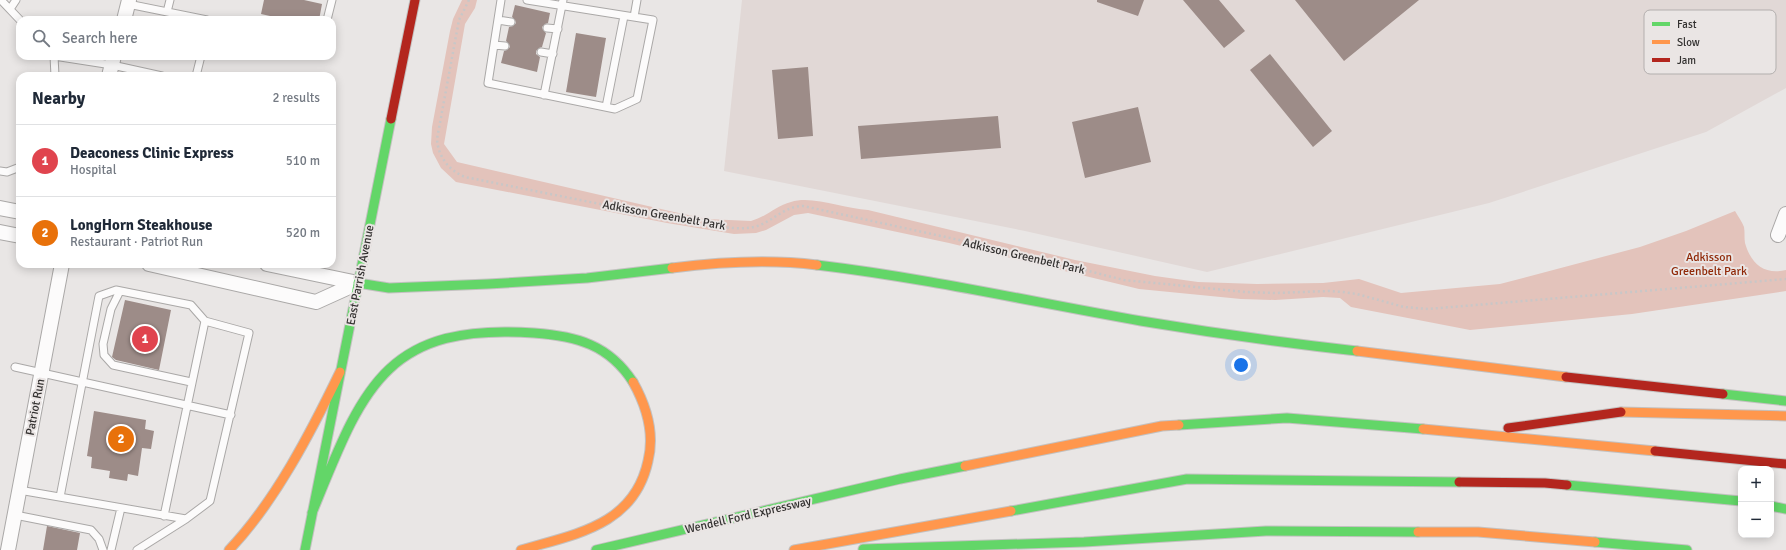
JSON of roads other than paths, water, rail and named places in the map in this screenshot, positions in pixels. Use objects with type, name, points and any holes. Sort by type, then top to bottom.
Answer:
[{"type":"main road","name":"East Parrish Avenue","points":[[305,550],[415,0]]},
{"type":"main road","points":[[358,284],[389,288],[488,284],[587,278],[700,264],[792,262],[874,272],[1142,321],[1264,340],[1539,374],[1786,401]]},
{"type":"main road","points":[[312,513],[355,414],[370,391],[388,370],[414,352],[429,343],[488,331],[570,337],[589,343],[614,359],[632,380],[639,392],[651,425],[652,440],[649,459],[638,490],[625,507],[602,523],[521,550]]},
{"type":"main road","points":[[229,550],[242,537],[266,504],[314,426],[340,372]]},
{"type":"main road","points":[[1475,433],[1618,412],[1786,416]]},
{"type":"main road","name":"Wendell Ford Expressway","points":[[596,550],[900,479],[1162,426],[1287,418],[1475,433]]},
{"type":"main road","points":[[1475,433],[1786,464]]},
{"type":"main road","points":[[794,550],[1187,479],[1545,483],[1738,501]]},
{"type":"main road","points":[[1774,507],[1786,510]]},
{"type":"main road","points":[[817,550],[1084,542],[1266,530],[1478,532],[1687,550]]},
{"type":"main road","points":[[1048,550],[1084,542]]},
{"type":"street","points":[[125,16],[128,2]]},
{"type":"street","points":[[0,208],[16,211]]},
{"type":"street","points":[[1778,235],[1786,214]]},
{"type":"street","points":[[0,232],[16,235]]},
{"type":"street","name":"Patriot Run","points":[[6,541],[15,515],[61,268]]},
{"type":"street","points":[[167,268],[316,302],[358,284]]},
{"type":"street","points":[[285,268],[358,284]]},
{"type":"lane","points":[[1,0],[16,16]]},
{"type":"lane","points":[[10,9],[16,0]]},
{"type":"lane","points":[[167,12],[170,0]]},
{"type":"lane","points":[[328,16],[332,0]]},
{"type":"lane","points":[[501,0],[488,83],[615,109],[637,99],[653,20],[624,16],[563,2],[527,0]]},
{"type":"lane","points":[[634,17],[637,0]]},
{"type":"lane","points":[[128,2],[187,16]]},
{"type":"lane","points":[[544,95],[563,2]]},
{"type":"lane","points":[[606,107],[624,16]]},
{"type":"lane","points":[[498,20],[510,22]]},
{"type":"lane","points":[[547,28],[558,29]]},
{"type":"lane","points":[[494,45],[505,46]]},
{"type":"lane","points":[[541,52],[553,54]]},
{"type":"lane","points":[[54,60],[55,72]]},
{"type":"lane","points":[[77,60],[142,72]]},
{"type":"lane","points":[[197,72],[200,60]]},
{"type":"lane","points":[[0,171],[8,172],[16,169]]},
{"type":"lane","points":[[60,497],[81,381],[99,296],[116,290],[191,305],[205,321],[249,333],[210,501],[186,520],[137,550]]},
{"type":"lane","points":[[120,291],[110,309],[103,344],[104,355],[113,365],[191,382]]},
{"type":"lane","points":[[164,516],[186,405],[205,321]]},
{"type":"lane","points":[[15,367],[231,415]]},
{"type":"lane","points":[[19,490],[186,520]]},
{"type":"lane","points":[[111,550],[121,508]]},
{"type":"lane","points":[[15,515],[92,530],[99,539],[103,550]]},
{"type":"place","name":"Deaconess Clinic Express","points":[[145,339]]},
{"type":"place","name":"LongHorn Steakhouse","points":[[121,439]]},
{"type":"park label","name":"Adkisson Greenbelt Park","points":[[1709,264]]}]
